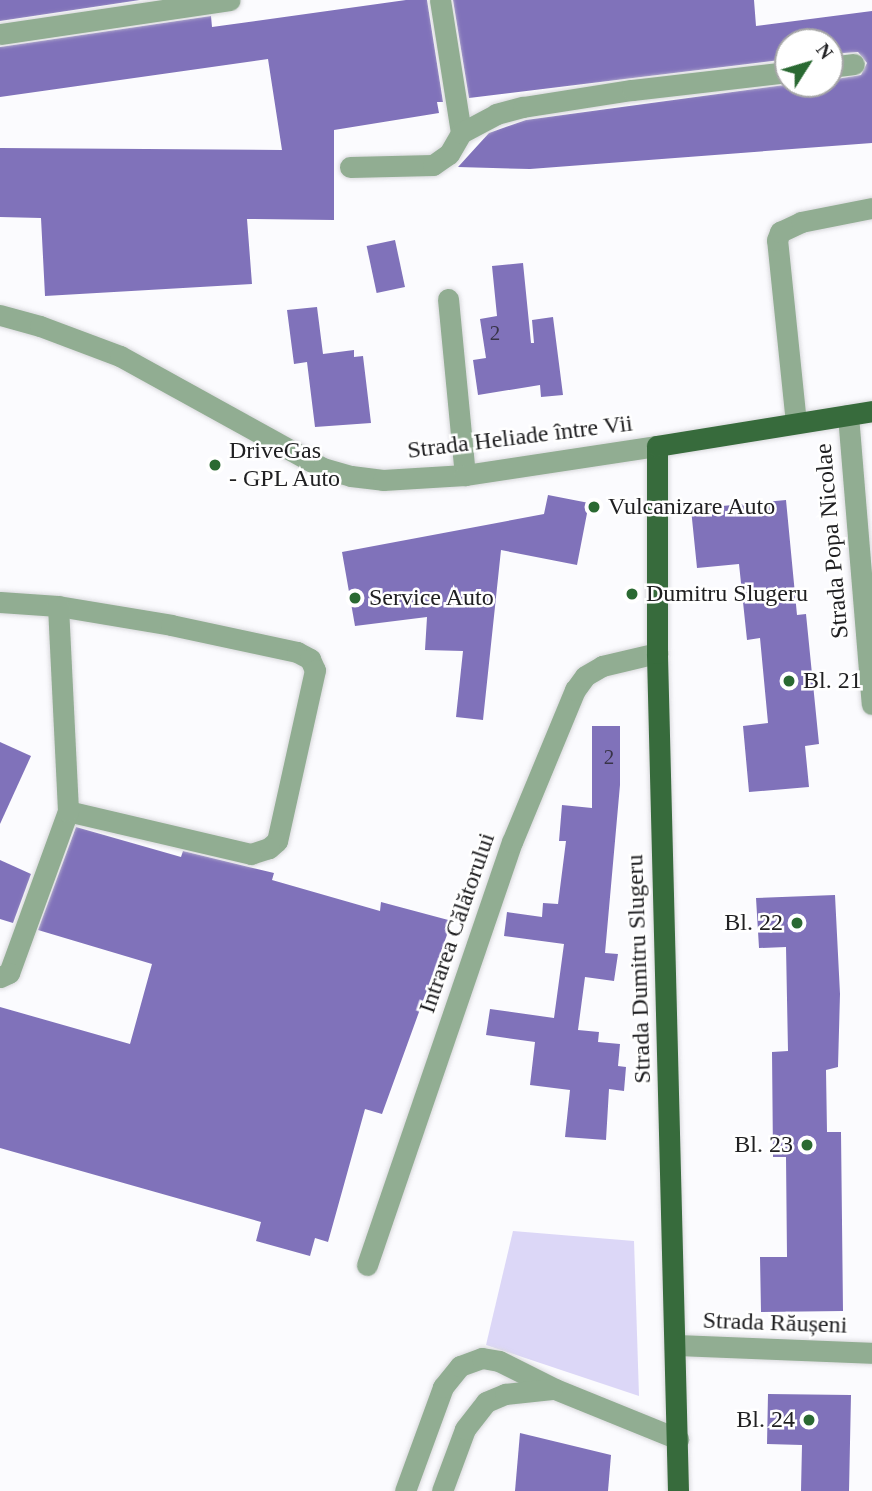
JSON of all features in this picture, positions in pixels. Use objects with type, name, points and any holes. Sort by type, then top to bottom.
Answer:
[{"type":"main road","name":"Strada Heliade între Vii","points":[[657,446],[872,411]]},
{"type":"main road","name":"Strada Dumitru Slugeru","points":[[657,446],[657,653],[678,1491]]},
{"type":"street","points":[[0,34],[230,0]]},
{"type":"street","points":[[440,0],[461,133]]},
{"type":"street","points":[[844,65],[854,64]]},
{"type":"street","points":[[350,167],[433,165],[449,154],[461,133],[496,114],[523,107],[632,90],[774,74]]},
{"type":"street","points":[[796,423],[777,240],[786,226],[872,208]]},
{"type":"street","points":[[448,299],[465,475]]},
{"type":"street","name":"Strada Heliade între Vii","points":[[0,315],[40,326],[120,356],[323,468],[351,476],[383,480],[465,475],[657,446]]},
{"type":"street","name":"Strada Popa Nicolae","points":[[848,415],[872,704]]},
{"type":"street","points":[[0,602],[58,606],[171,625],[297,652],[310,659],[316,670],[277,841],[269,848],[251,854],[68,811]]},
{"type":"street","points":[[0,977],[9,973],[68,811],[58,606]]},
{"type":"street","name":"Intrarea Călătorului","points":[[367,1265],[512,842],[575,690],[585,676],[602,666],[657,653]]},
{"type":"street","name":"Strada Răușeni","points":[[675,1345],[872,1353]]},
{"type":"street","points":[[405,1491],[443,1387],[460,1366],[482,1358],[499,1361],[555,1389],[678,1439]]},
{"type":"street","points":[[442,1491],[465,1429],[473,1415],[486,1402],[512,1392],[555,1389]]},
{"type":"shaded area","points":[[513,1231],[634,1241],[639,1396],[486,1345]]},
{"type":"building","points":[[0,0],[140,0],[0,21]]},
{"type":"building","points":[[406,0],[427,0],[443,102],[437,102],[439,113],[334,130],[334,220],[247,219],[252,284],[45,296],[41,218],[0,217],[0,148],[282,150],[268,59],[0,97],[0,47],[211,16],[212,27]]},
{"type":"building","points":[[453,0],[754,0],[756,26],[872,11],[872,143],[530,169],[458,167],[489,133],[526,120],[774,86],[774,98],[844,98],[844,78],[861,75],[867,63],[858,52],[844,53],[844,28],[774,28],[774,61],[469,98]]},
{"type":"building","points":[[395,240],[405,287],[377,293],[367,246]]},
{"type":"building","points":[[523,263],[531,343],[534,343],[532,320],[553,317],[563,395],[541,397],[540,385],[478,395],[473,360],[486,358],[480,319],[497,316],[492,266]]},
{"type":"building","points":[[317,307],[323,354],[354,350],[354,357],[363,356],[371,423],[315,427],[307,362],[294,364],[287,310]]},
{"type":"building","points":[[548,495],[589,503],[577,565],[501,550],[483,720],[456,717],[463,651],[425,650],[427,617],[355,626],[342,552],[544,514]]},
{"type":"building","name":"Bl. 21","points":[[786,500],[797,615],[806,614],[819,744],[805,746],[809,787],[749,792],[743,726],[768,723],[760,638],[747,640],[739,564],[697,568],[691,509]]},
{"type":"building","points":[[592,726],[620,726],[620,785],[605,953],[618,954],[614,981],[585,977],[578,1030],[599,1032],[598,1042],[620,1044],[618,1066],[626,1067],[624,1091],[609,1089],[606,1140],[565,1137],[570,1090],[530,1085],[535,1042],[486,1035],[490,1009],[554,1018],[564,944],[504,936],[507,912],[542,917],[543,903],[558,904],[566,841],[559,841],[562,805],[592,808]]},
{"type":"building","points":[[0,742],[31,756],[0,824]]},
{"type":"building","points":[[76,827],[181,857],[183,851],[274,873],[272,880],[380,911],[381,902],[452,921],[382,1114],[365,1109],[328,1242],[315,1238],[310,1256],[256,1241],[261,1222],[0,1148],[0,1007],[130,1044],[152,964],[38,930]]},
{"type":"building","points":[[0,860],[31,874],[13,923],[0,919]]},
{"type":"building","name":"Bl. 23","points":[[835,895],[840,994],[838,1067],[826,1070],[827,1132],[841,1132],[843,1311],[761,1312],[760,1257],[787,1257],[786,1157],[773,1157],[772,1052],[788,1051],[786,947],[759,948],[756,898]]},
{"type":"building","name":"Bl. 24","points":[[768,1394],[851,1395],[849,1491],[801,1491],[802,1445],[767,1444]]},
{"type":"building","points":[[520,1433],[611,1455],[608,1491],[515,1491]]},
{"type":"place","name":"DriveGas - GPL Auto","points":[[215,465]]},
{"type":"place","name":"Vulcanizare Auto","points":[[594,507]]},
{"type":"place","name":"Dumitru Slugeru","points":[[632,594]]},
{"type":"place","name":"Service Auto","points":[[355,598]]},
{"type":"place","name":"Bl. 21","points":[[789,681]]},
{"type":"place","name":"Bl. 22","points":[[797,923]]},
{"type":"place","name":"Bl. 23","points":[[807,1145]]},
{"type":"place","name":"Bl. 24","points":[[809,1420]]}]
